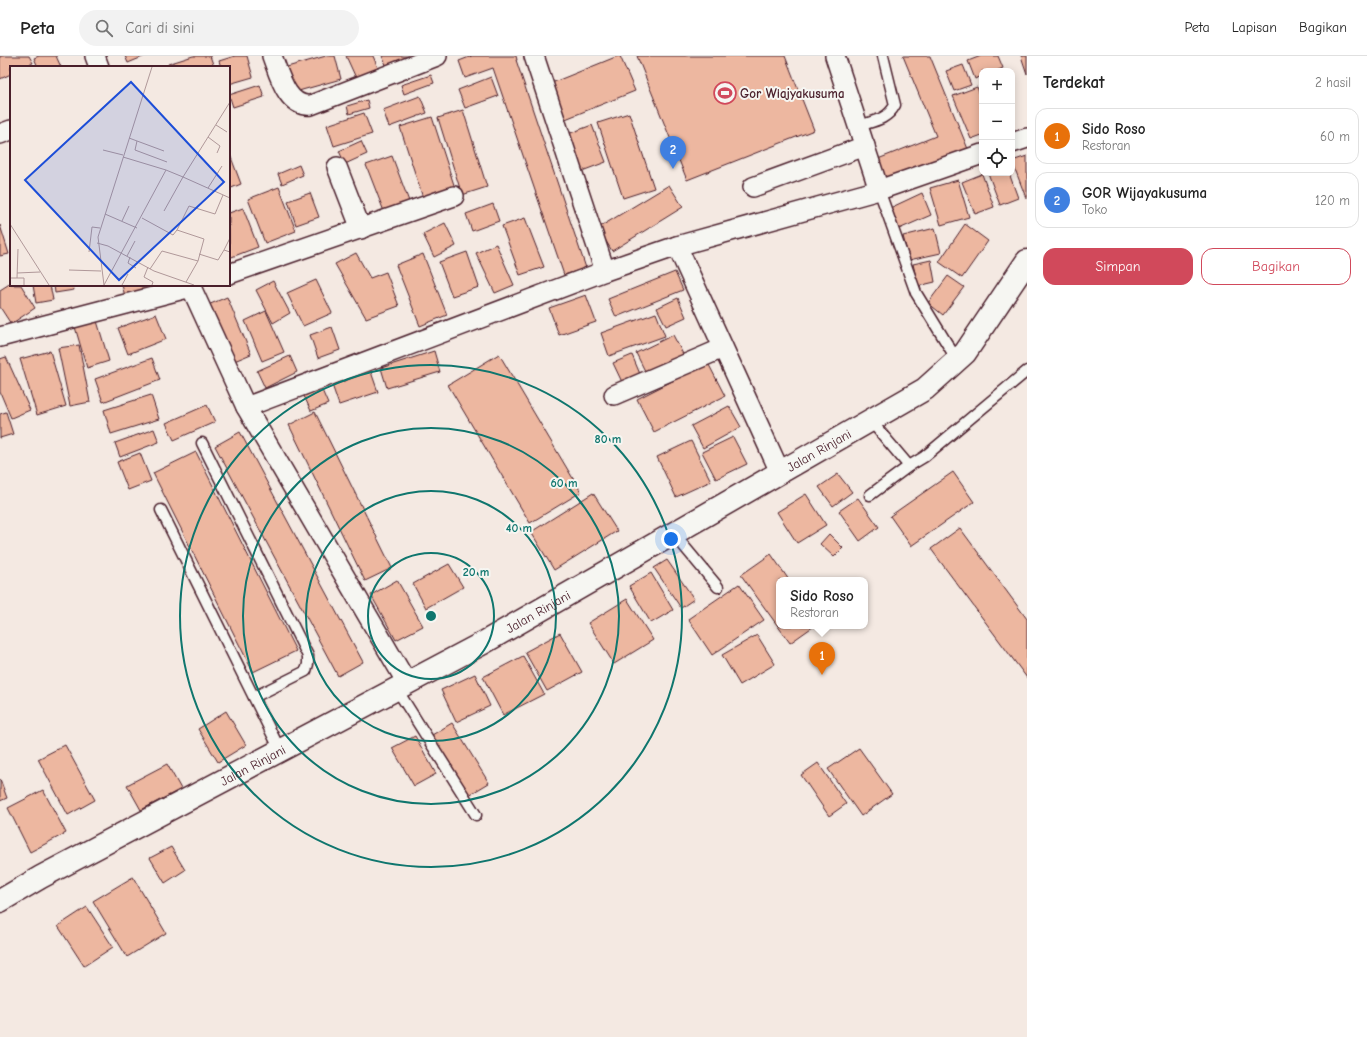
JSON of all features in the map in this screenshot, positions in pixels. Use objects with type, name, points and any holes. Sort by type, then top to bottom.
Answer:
[{"type":"street","points":[[94,56],[99,66]]},
{"type":"street","points":[[272,56],[288,94],[296,103],[303,106],[311,105],[437,56]]},
{"type":"street","points":[[534,56],[605,271]]},
{"type":"street","points":[[835,56],[879,190]]},
{"type":"street","points":[[0,134],[10,130]]},
{"type":"street","points":[[1015,142],[1027,138]]},
{"type":"street","points":[[753,187],[865,146]]},
{"type":"street","points":[[246,407],[605,271],[677,246],[879,190],[979,155]]},
{"type":"street","points":[[337,167],[361,229]]},
{"type":"street","points":[[230,274],[454,196]]},
{"type":"street","points":[[677,246],[780,472]]},
{"type":"street","name":"Jalan Rinjani","points":[[0,901],[48,873],[483,643],[925,389],[965,353],[1027,261]]},
{"type":"street","points":[[0,337],[193,286],[246,407],[402,686]]},
{"type":"street","points":[[614,395],[723,348]]},
{"type":"lane","points":[[858,126],[886,117],[892,112],[895,105],[883,56]]},
{"type":"lane","points":[[879,190],[916,293],[958,360]]},
{"type":"lane","points":[[870,495],[909,466],[924,457],[1027,371]]},
{"type":"lane","points":[[870,420],[909,466]]},
{"type":"lane","points":[[202,442],[308,656],[306,671],[254,697]]},
{"type":"lane","points":[[161,510],[280,750]]},
{"type":"lane","points":[[673,533],[718,587]]},
{"type":"lane","points":[[402,686],[476,815]]},
{"type":"building","points":[[0,56],[29,56],[33,63],[26,66],[10,66],[10,74],[0,79]]},
{"type":"building","points":[[39,56],[56,56],[61,66],[38,66],[34,58]]},
{"type":"building","points":[[125,56],[145,56],[128,63]]},
{"type":"building","points":[[193,56],[210,56],[214,66],[169,66],[168,64]]},
{"type":"building","points":[[235,56],[247,56],[253,77],[230,84],[230,66],[221,66],[219,61]]},
{"type":"building","points":[[326,56],[335,56],[341,79],[295,92],[287,67]]},
{"type":"building","points":[[346,56],[373,56],[378,68],[356,78]]},
{"type":"building","points":[[382,56],[421,56],[389,71]]},
{"type":"building","points":[[472,56],[516,56],[516,60],[586,268],[564,275],[493,68],[465,78],[459,61]]},
{"type":"building","points":[[620,56],[635,91],[563,120],[549,84]]},
{"type":"building","name":"Gor Wiajyakusuma","points":[[637,56],[785,56],[814,130],[687,180]]},
{"type":"building","points":[[903,56],[930,56],[968,149],[887,182],[878,159],[936,136]]},
{"type":"building","points":[[981,56],[998,56],[1003,68],[979,68],[979,77],[975,79],[968,61]]},
{"type":"building","points":[[1021,56],[1027,56],[1027,74]]},
{"type":"building","points":[[963,65],[971,85],[954,91],[946,71]]},
{"type":"building","points":[[431,75],[434,83],[404,94],[401,85]]},
{"type":"building","points":[[491,77],[498,96],[465,108],[458,90]]},
{"type":"building","points":[[260,85],[264,97],[233,107],[230,95]]},
{"type":"building","points":[[977,87],[979,92],[979,136],[971,139],[953,96]]},
{"type":"building","points":[[420,96],[427,113],[389,127],[383,110]]},
{"type":"building","points":[[367,100],[369,108],[349,114],[347,106]]},
{"type":"building","points":[[463,110],[487,187],[462,195],[438,118]]},
{"type":"building","points":[[364,113],[372,134],[334,146],[327,125]]},
{"type":"building","points":[[629,113],[654,188],[623,198],[598,123]]},
{"type":"building","points":[[432,117],[455,188],[423,198],[400,127]]},
{"type":"building","points":[[592,125],[606,162],[582,171],[568,134]]},
{"type":"building","points":[[361,141],[367,154],[345,164],[339,151]]},
{"type":"building","points":[[230,155],[241,184],[230,189]]},
{"type":"building","points":[[392,156],[410,204],[385,214],[366,165]]},
{"type":"building","points":[[1027,156],[1027,198],[1015,169],[1015,160]]},
{"type":"building","points":[[299,165],[303,175],[282,184],[278,174]]},
{"type":"building","points":[[979,175],[983,176],[994,207],[975,214],[962,182]]},
{"type":"building","points":[[989,176],[1010,176],[1018,198],[1000,205]]},
{"type":"building","points":[[958,180],[969,217],[941,225],[930,188]]},
{"type":"building","points":[[669,185],[683,207],[612,251],[598,228]]},
{"type":"building","points":[[279,187],[296,231],[265,243],[248,199]]},
{"type":"building","points":[[310,193],[319,217],[296,225],[288,201]]},
{"type":"building","points":[[922,193],[931,215],[899,229],[890,208]]},
{"type":"building","points":[[493,204],[499,221],[472,231],[466,214]]},
{"type":"building","points":[[243,208],[258,247],[230,258],[230,213]]},
{"type":"building","points":[[525,218],[544,267],[520,275],[502,226]]},
{"type":"building","points":[[445,223],[456,246],[434,257],[423,234]]},
{"type":"building","points":[[965,224],[988,241],[962,278],[939,262]]},
{"type":"building","points":[[0,225],[9,254],[0,256]]},
{"type":"building","points":[[935,228],[941,253],[909,260],[903,236]]},
{"type":"building","points":[[496,244],[514,285],[495,293],[476,253]]},
{"type":"building","points":[[467,252],[479,287],[452,296],[439,262]]},
{"type":"building","points":[[356,253],[370,278],[386,272],[399,306],[366,318],[335,264]]},
{"type":"building","points":[[423,254],[447,315],[420,326],[396,265]]},
{"type":"building","points":[[931,260],[935,282],[918,286],[913,264]]},
{"type":"building","points":[[675,272],[683,290],[616,317],[608,299]]},
{"type":"building","points":[[948,276],[964,287],[943,315],[928,303]]},
{"type":"building","points":[[316,280],[332,313],[303,326],[287,293]]},
{"type":"building","points":[[273,281],[290,313],[273,323],[256,290]]},
{"type":"building","points":[[10,284],[10,286],[22,286],[35,308],[11,324],[0,307],[0,290]]},
{"type":"building","points":[[33,286],[50,286],[53,300],[36,303]]},
{"type":"building","points":[[54,286],[73,286],[74,290],[55,293]]},
{"type":"building","points":[[122,286],[154,286],[156,291],[126,300]]},
{"type":"building","points":[[586,295],[596,322],[559,335],[549,308]]},
{"type":"building","points":[[227,297],[251,354],[232,362],[208,305]]},
{"type":"building","points":[[678,298],[686,317],[666,326],[657,308]]},
{"type":"building","points":[[266,311],[284,352],[262,361],[245,321]]},
{"type":"building","points":[[656,313],[665,336],[609,356],[601,333]]},
{"type":"building","points":[[156,314],[166,339],[128,354],[118,328]]},
{"type":"building","points":[[97,321],[109,361],[87,368],[75,327]]},
{"type":"building","points":[[332,327],[340,350],[318,358],[310,335]]},
{"type":"building","points":[[673,335],[684,356],[647,375],[636,353]]},
{"type":"building","points":[[79,345],[90,402],[70,406],[58,348]]},
{"type":"building","points":[[50,351],[66,406],[37,415],[20,359]]},
{"type":"building","points":[[434,351],[440,372],[387,388],[381,368]]},
{"type":"building","points":[[499,354],[581,492],[530,523],[448,385]]},
{"type":"building","points":[[632,355],[640,374],[622,382],[613,363]]},
{"type":"building","points":[[290,356],[297,372],[265,388],[257,371]]},
{"type":"building","points":[[6,357],[30,410],[11,418],[0,392],[0,359]]},
{"type":"building","points":[[152,358],[160,380],[103,402],[95,379]]},
{"type":"building","points":[[708,363],[725,396],[654,432],[637,399]]},
{"type":"building","points":[[370,369],[378,392],[339,405],[331,382]]},
{"type":"building","points":[[321,388],[328,404],[311,411],[304,396]]},
{"type":"building","points":[[151,395],[159,419],[111,434],[104,410]]},
{"type":"building","points":[[207,405],[215,422],[174,440],[166,423]]},
{"type":"building","points":[[729,406],[741,427],[703,448],[691,426]]},
{"type":"building","points":[[6,412],[13,434],[0,438],[0,414]]},
{"type":"building","points":[[315,412],[392,568],[365,581],[289,425]]},
{"type":"building","points":[[154,429],[159,442],[120,457],[115,443]]},
{"type":"building","points":[[240,432],[363,662],[338,676],[215,446]]},
{"type":"building","points":[[733,437],[747,464],[716,479],[702,452]]},
{"type":"building","points":[[691,441],[711,481],[676,497],[657,457]]},
{"type":"building","points":[[196,452],[296,651],[253,672],[153,473]]},
{"type":"building","points":[[140,453],[151,481],[128,490],[117,462]]},
{"type":"building","points":[[953,472],[974,502],[911,546],[890,516]]},
{"type":"building","points":[[838,474],[852,492],[833,506],[819,487]]},
{"type":"building","points":[[593,493],[617,531],[554,570],[531,532]]},
{"type":"building","points":[[806,494],[826,525],[797,543],[777,512]]},
{"type":"building","points":[[858,498],[879,527],[860,541],[839,511]]},
{"type":"building","points":[[960,528],[1027,619],[1027,678],[931,549]]},
{"type":"building","points":[[829,534],[843,548],[834,557],[820,544]]},
{"type":"building","points":[[771,554],[787,577],[776,577],[776,624],[741,575]]},
{"type":"building","points":[[667,560],[694,599],[681,608],[654,568]]},
{"type":"building","points":[[449,564],[463,587],[426,608],[413,584]]},
{"type":"building","points":[[651,573],[673,610],[651,623],[629,586]]},
{"type":"building","points":[[397,580],[423,626],[396,640],[371,595]]},
{"type":"building","points":[[739,584],[764,620],[712,655],[688,619]]},
{"type":"building","points":[[627,599],[653,640],[614,664],[588,623]]},
{"type":"building","points":[[780,629],[810,629],[790,643]]},
{"type":"building","points":[[560,633],[582,672],[547,691],[525,652]]},
{"type":"building","points":[[757,635],[775,664],[740,685],[722,655]]},
{"type":"building","points":[[523,656],[544,694],[503,715],[483,677]]},
{"type":"building","points":[[475,674],[490,706],[456,722],[441,690]]},
{"type":"building","points":[[226,711],[246,745],[218,762],[198,729]]},
{"type":"building","points":[[452,723],[489,783],[469,795],[432,735]]},
{"type":"building","points":[[415,736],[436,774],[414,786],[392,748]]},
{"type":"building","points":[[65,745],[95,800],[68,815],[38,759]]},
{"type":"building","points":[[859,748],[892,794],[861,816],[828,769]]},
{"type":"building","points":[[818,763],[846,804],[829,816],[801,775]]},
{"type":"building","points":[[167,764],[181,789],[141,810],[127,785]]},
{"type":"building","points":[[0,779],[7,798],[0,801]]},
{"type":"building","points":[[43,790],[66,833],[30,852],[8,808]]},
{"type":"building","points":[[171,847],[185,870],[165,883],[150,858]]},
{"type":"building","points":[[133,877],[166,933],[127,957],[93,901]]},
{"type":"building","points":[[87,907],[113,947],[84,966],[58,926]]},
{"type":"place","name":"Gor Wiajyakusuma","points":[[725,93]]},
{"type":"place","name":"GOR Wijayakusuma","points":[[673,169]]},
{"type":"place","name":"Sido Roso","points":[[822,675]]}]
